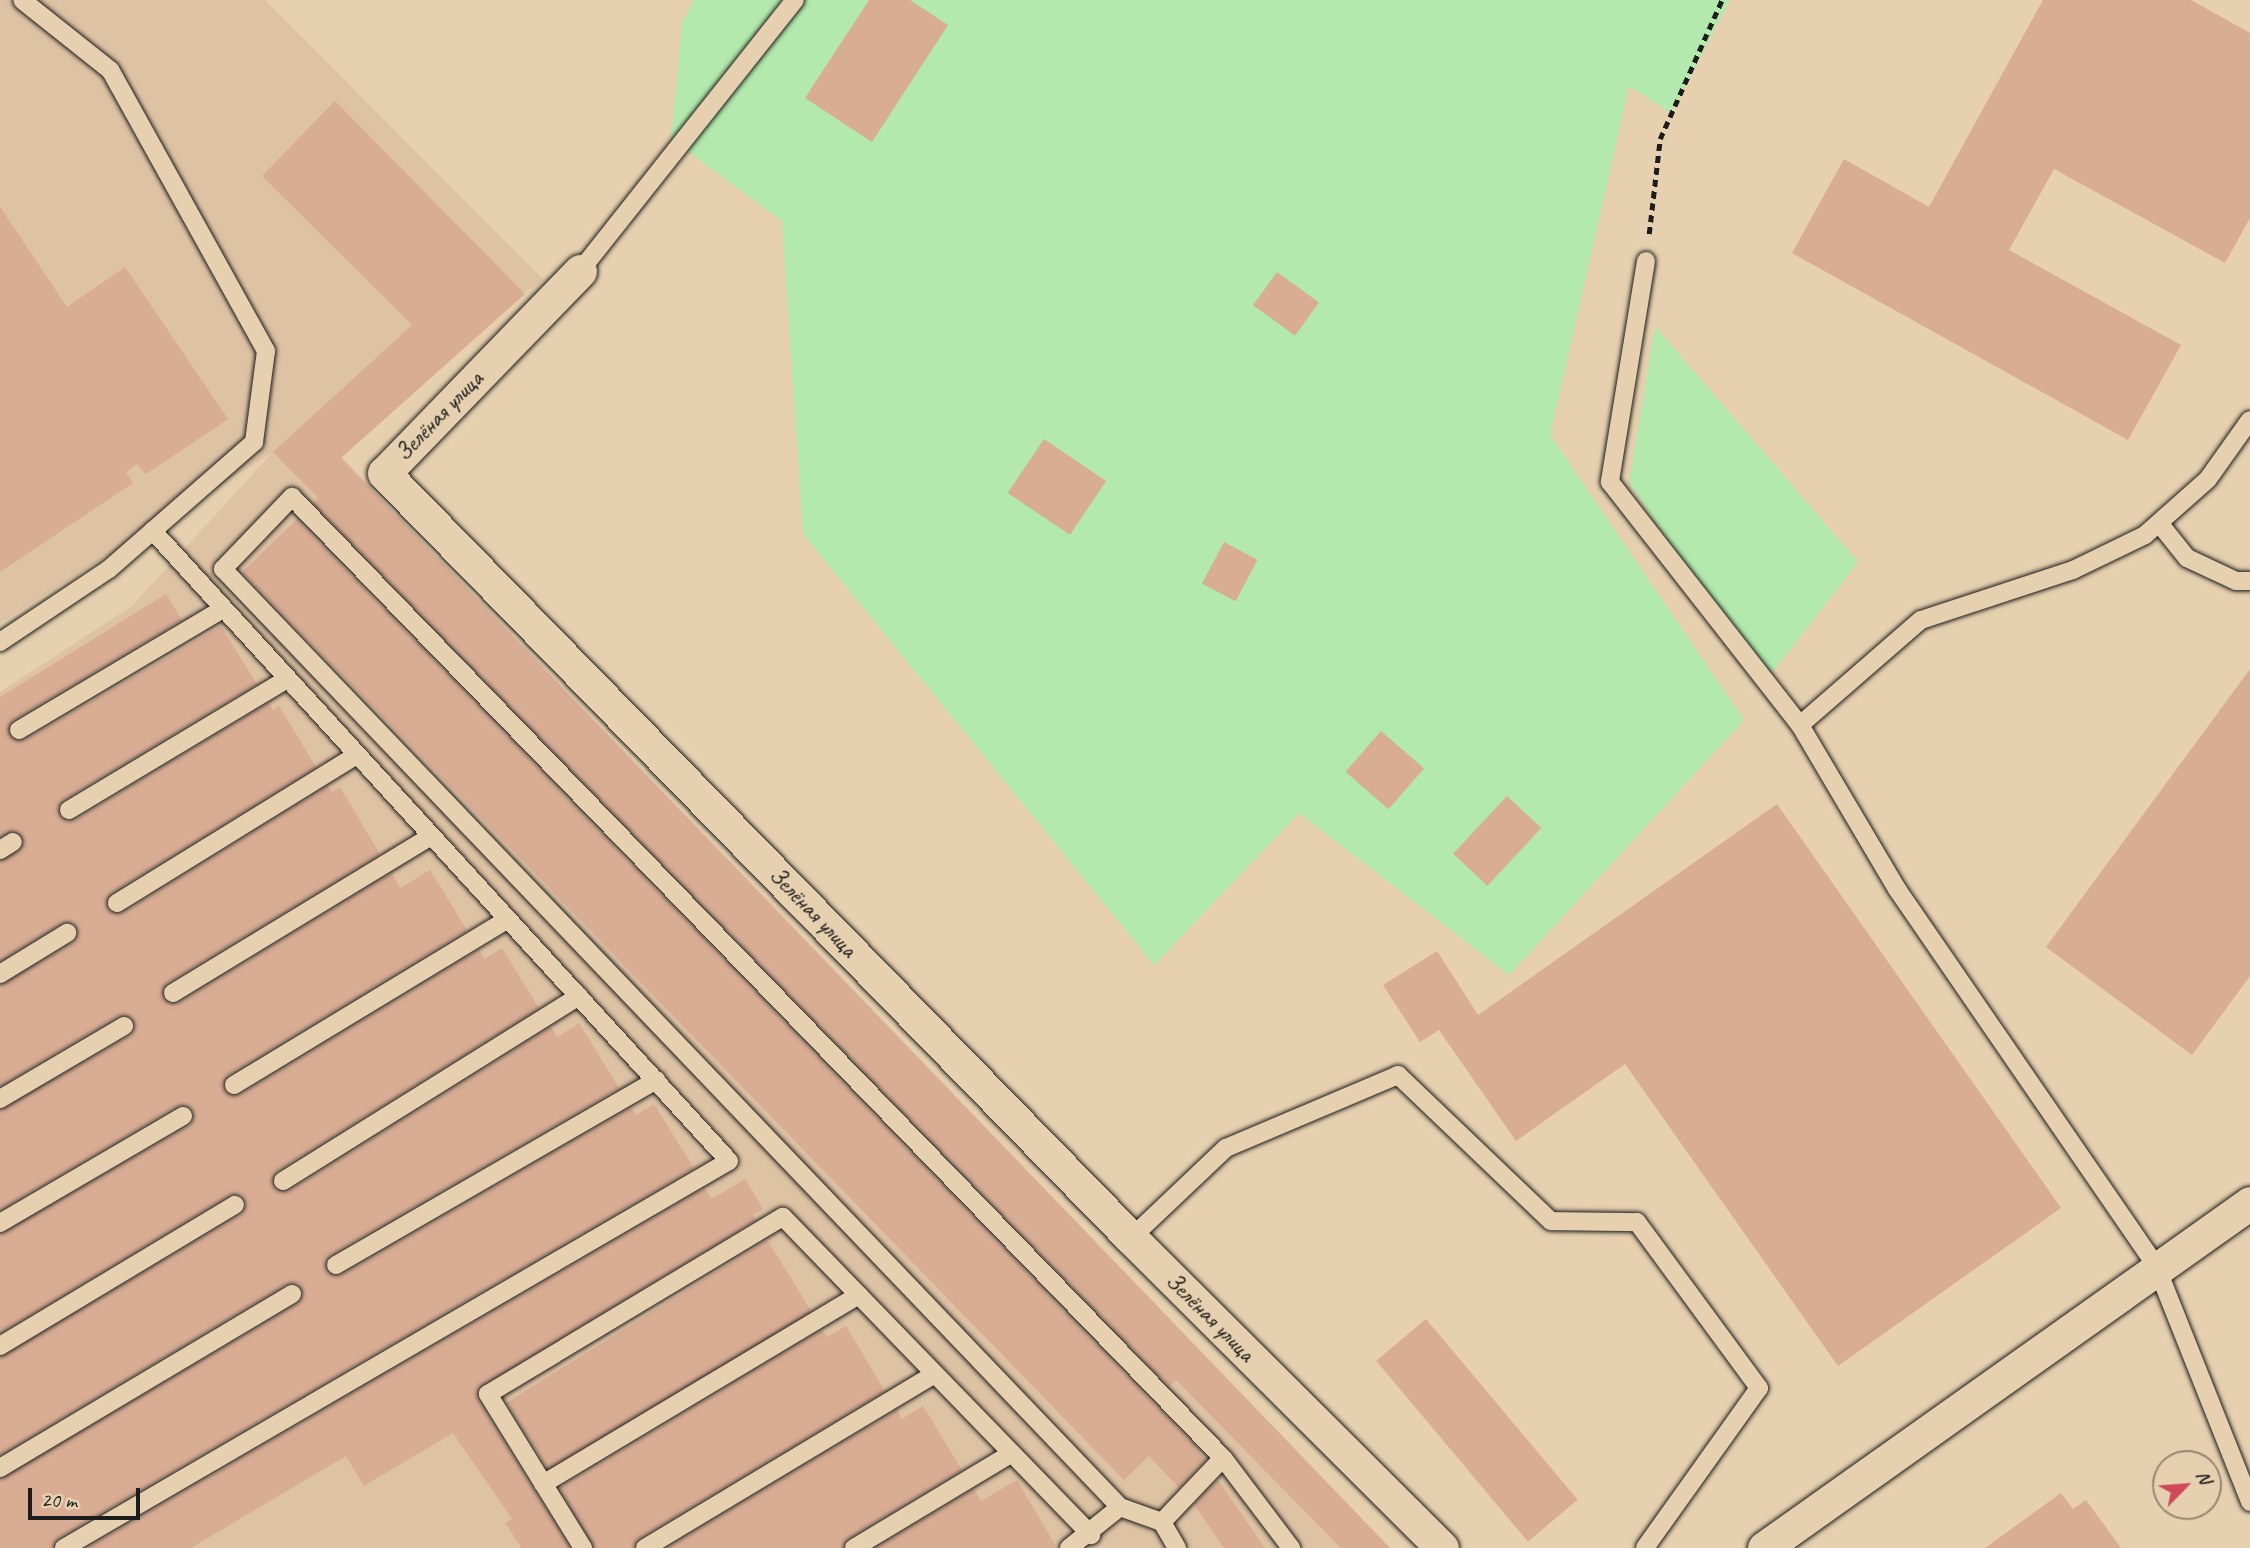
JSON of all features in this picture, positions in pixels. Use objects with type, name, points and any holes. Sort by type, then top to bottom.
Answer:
[{"type":"street","name":"Зелёная улица","points":[[580,271],[384,473],[1131,1238],[1442,1548]]},
{"type":"street","points":[[1764,1548],[2250,1203]]},
{"type":"lane","points":[[0,642],[109,569],[254,442],[266,351],[110,70],[22,0]]},
{"type":"lane","points":[[580,271],[795,0]]},
{"type":"lane","points":[[1646,261],[1610,482],[1800,725],[1897,889],[2157,1268],[2250,1502]]},
{"type":"lane","points":[[1800,725],[1921,620],[2073,569],[2145,536],[2208,480],[2250,421]]},
{"type":"lane","points":[[1177,1548],[1162,1522],[1119,1507],[223,569],[292,497],[1223,1458],[1291,1548]]},
{"type":"lane","points":[[2159,523],[2186,558],[2236,581],[2250,581]]},
{"type":"lane","points":[[64,1548],[729,1161],[153,531]]},
{"type":"lane","points":[[19,730],[223,609]]},
{"type":"lane","points":[[69,810],[287,679]]},
{"type":"lane","points":[[117,903],[357,755]]},
{"type":"lane","points":[[173,993],[431,836]]},
{"type":"lane","points":[[234,1085],[508,919]]},
{"type":"lane","points":[[0,974],[67,933]]},
{"type":"lane","points":[[283,1181],[579,996]]},
{"type":"lane","points":[[0,1099],[124,1026]]},
{"type":"lane","points":[[1131,1238],[1226,1148],[1398,1075],[1551,1221],[1637,1222],[1759,1388],[1645,1548]]},
{"type":"lane","points":[[336,1265],[656,1080]]},
{"type":"lane","points":[[0,1223],[183,1116]]},
{"type":"lane","points":[[0,1346],[235,1205]]},
{"type":"lane","points":[[583,1548],[488,1394],[783,1217],[1091,1535]]},
{"type":"lane","points":[[0,1468],[292,1294]]},
{"type":"lane","points":[[543,1484],[859,1295]]},
{"type":"lane","points":[[645,1548],[935,1374]]},
{"type":"lane","points":[[854,1548],[1012,1454]]},
{"type":"lane","points":[[1162,1522],[1223,1458]]},
{"type":"lane","points":[[1069,1548],[1091,1535],[1119,1507]]},
{"type":"path","points":[[1646,261],[1660,139],[1722,0]]},
{"type":"shaded area","points":[[0,0],[265,0],[544,280],[312,426],[1390,1548],[0,1548],[0,692],[132,606],[273,452],[0,623]]},
{"type":"green space","points":[[694,0],[1730,0],[1671,113],[1629,86],[1550,435],[1744,720],[1509,975],[1299,813],[1154,965],[803,534],[782,221],[671,139],[682,23]]},
{"type":"green space","points":[[1655,326],[1858,562],[1765,682],[1629,483]]},
{"type":"building","points":[[869,0],[910,0],[948,25],[872,142],[805,98]]},
{"type":"building","points":[[2043,0],[2191,0],[2250,33],[2250,218],[2225,263],[2054,169],[2009,250],[2181,345],[2128,440],[1792,253],[1844,159],[1929,207]]},
{"type":"building","points":[[335,101],[525,294],[341,458],[1390,1548],[1341,1548],[1176,1380],[1169,1386],[313,503],[318,498],[273,452],[412,325],[262,176]]},
{"type":"building","points":[[0,207],[67,307],[125,267],[228,419],[146,474],[137,464],[126,472],[133,483],[0,572]]},
{"type":"building","points":[[1277,272],[1319,303],[1295,336],[1253,305]]},
{"type":"building","points":[[1044,439],[1106,481],[1070,535],[1008,493]]},
{"type":"building","points":[[297,519],[1194,1445],[1205,1460],[1179,1488],[1149,1456],[1124,1480],[242,572]]},
{"type":"building","points":[[1224,542],[1258,560],[1235,601],[1202,583]]},
{"type":"building","points":[[166,594],[182,620],[13,720],[10,736],[25,740],[221,626],[257,684],[63,800],[60,816],[75,820],[269,703],[273,710],[279,706],[316,767],[111,893],[108,910],[123,913],[328,786],[332,792],[340,787],[380,854],[167,983],[164,999],[179,1003],[392,873],[400,888],[430,870],[467,930],[228,1075],[225,1091],[240,1095],[479,950],[485,959],[502,948],[539,1008],[277,1171],[274,1188],[289,1191],[551,1027],[557,1037],[579,1023],[619,1088],[330,1255],[327,1271],[342,1275],[631,1108],[636,1115],[654,1104],[694,1168],[58,1538],[53,1548],[0,1548],[0,1479],[298,1304],[303,1295],[298,1284],[286,1284],[0,1455],[0,1357],[241,1215],[246,1205],[241,1195],[229,1195],[0,1333],[0,1234],[189,1126],[194,1117],[189,1107],[177,1106],[0,1210],[0,1110],[130,1036],[135,1027],[130,1017],[118,1016],[0,1086],[0,985],[73,943],[78,933],[73,923],[62,923],[0,961],[0,861],[24,842],[13,831],[0,837],[0,697]]},
{"type":"building","points":[[2250,669],[2250,976],[2192,1055],[2046,947]]},
{"type":"building","points":[[1381,731],[1424,768],[1389,809],[1346,772]]},
{"type":"building","points":[[1507,796],[1541,828],[1487,886],[1453,854]]},
{"type":"building","points":[[1777,804],[2061,1208],[1838,1366],[1625,1064],[1516,1141],[1439,1030],[1420,1042],[1383,985],[1437,951],[1478,1015]]},
{"type":"building","points":[[745,1179],[763,1209],[753,1215],[756,1220],[478,1389],[478,1400],[570,1548],[522,1548],[505,1523],[512,1519],[453,1433],[364,1486],[346,1456],[191,1548],[87,1548],[705,1188],[712,1199]]},
{"type":"building","points":[[767,1240],[812,1311],[551,1474],[507,1403]]},
{"type":"building","points":[[1426,1319],[1578,1500],[1528,1542],[1376,1361]]},
{"type":"building","points":[[846,1326],[885,1391],[639,1538],[634,1548],[594,1548],[559,1488],[822,1330],[827,1337]]},
{"type":"building","points":[[923,1406],[962,1470],[848,1538],[843,1548],[667,1548],[897,1410],[902,1419]]},
{"type":"building","points":[[1017,1480],[1057,1548],[876,1548],[974,1489],[981,1501]]},
{"type":"building","points":[[1218,1480],[1265,1548],[1224,1548],[1194,1504]]},
{"type":"building","points":[[2061,1493],[2073,1509],[2086,1500],[2121,1548],[1985,1548]]}]
